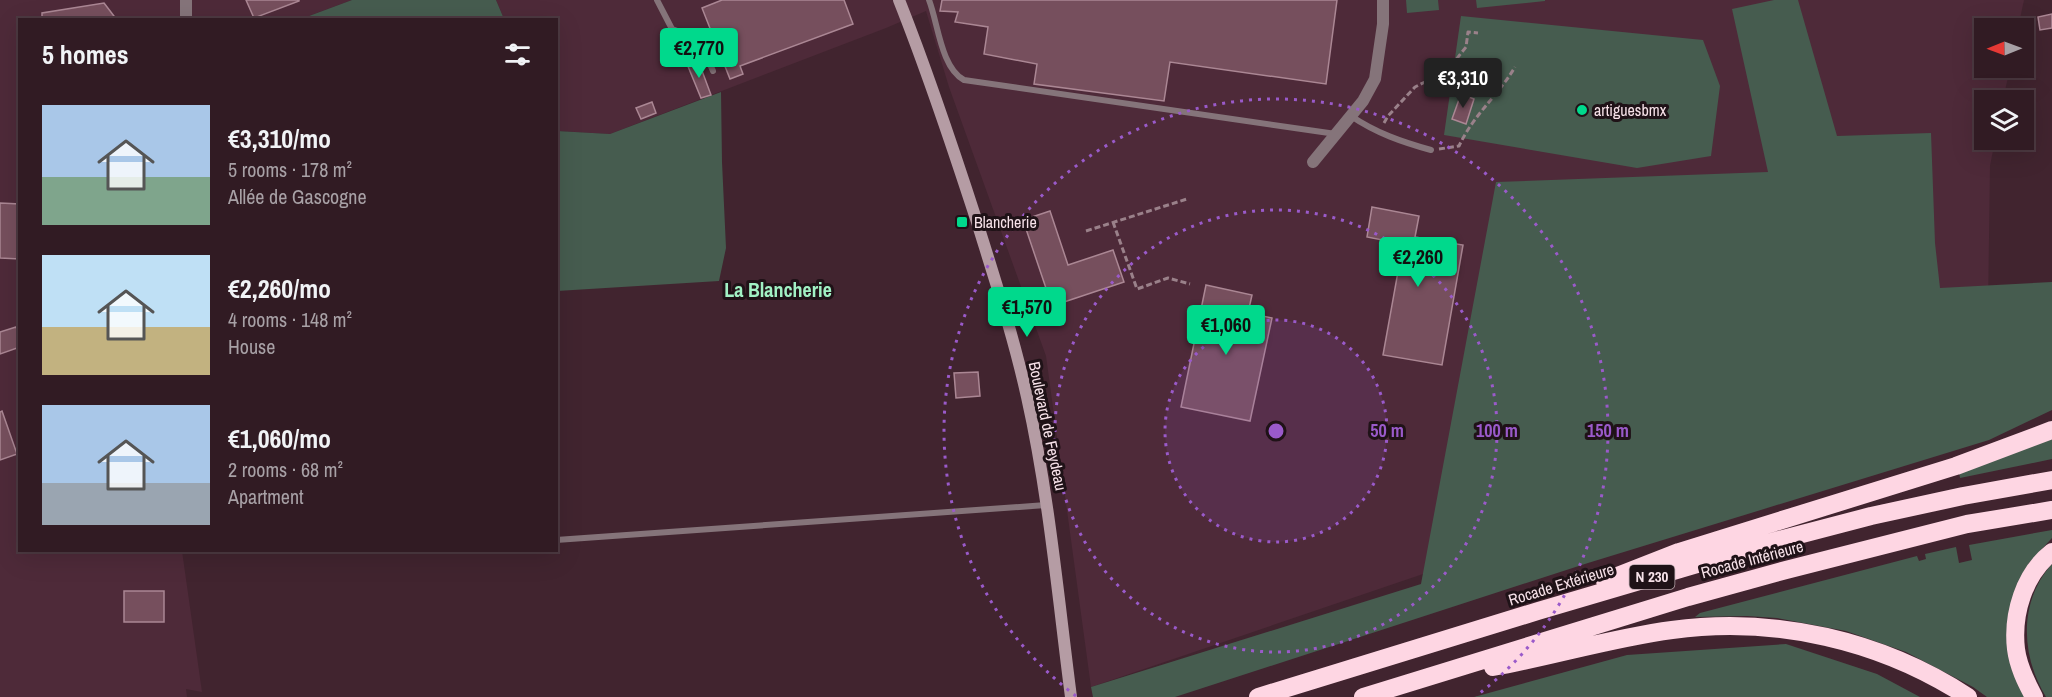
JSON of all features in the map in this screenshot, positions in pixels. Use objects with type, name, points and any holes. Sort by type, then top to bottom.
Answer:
[{"type":"highway","points":[[1538,611],[1679,552],[1956,466],[2052,430]]},
{"type":"highway","name":"Rocade Extérieure","points":[[1258,697],[1779,540],[1871,516],[2052,480]]},
{"type":"highway","name":"Rocade Intérieure","points":[[1363,697],[1688,597],[1786,570],[1967,525],[2052,510]]},
{"type":"highway","points":[[2034,697],[2022,672],[2016,650],[2016,623],[2020,600],[2030,577],[2052,552]]},
{"type":"highway","points":[[1409,683],[1674,630],[1718,627],[1772,628],[1826,636],[1878,651],[1942,680],[1968,697]]},
{"type":"main road","name":"Boulevard de Feydeau","points":[[899,0],[919,50],[998,290],[1027,396],[1047,505],[1071,697]]},
{"type":"street","points":[[186,0],[186,18]]},
{"type":"street","points":[[1313,162],[1363,101],[1375,79],[1383,24],[1383,0]]},
{"type":"lane","points":[[657,0],[672,29],[699,39],[712,71]]},
{"type":"lane","points":[[929,0],[948,61],[957,76],[964,80],[1337,134]]},
{"type":"lane","points":[[1351,116],[1395,140],[1431,150]]},
{"type":"lane","points":[[558,540],[1047,505]]},
{"type":"path","points":[[1379,133],[1388,116],[1415,87],[1447,71],[1466,47],[1468,32],[1479,33]]},
{"type":"path","points":[[1431,150],[1459,146],[1467,128],[1482,108],[1503,87],[1515,67]]},
{"type":"path","points":[[1086,231],[1187,199]]},
{"type":"path","points":[[1113,222],[1137,289],[1168,278],[1190,284]]},
{"type":"shaded area","points":[[0,0],[352,0],[304,18],[18,18],[18,552],[182,552],[202,692],[186,689],[187,697],[0,697]]},
{"type":"shaded area","points":[[496,0],[2024,0],[2020,18],[1974,18],[1974,78],[2008,78],[2005,90],[1974,90],[1974,150],[1993,150],[1990,166],[1987,382],[1091,687],[1046,356],[949,87],[926,11],[610,134],[558,131],[558,18],[504,18]]},
{"type":"green space","points":[[352,0],[496,0],[504,18],[304,18]]},
{"type":"green space","points":[[1406,0],[1438,0],[1439,10],[1407,13]]},
{"type":"green space","points":[[1476,0],[1545,0],[1545,1],[1477,8]]},
{"type":"green space","points":[[1774,0],[1798,0],[1837,136],[1931,133],[1935,243],[1940,288],[2052,282],[2052,410],[1989,440],[1588,563],[1175,697],[1093,697],[1091,687],[1421,584],[1496,182],[1768,172],[1732,9]]},
{"type":"green space","name":"artiguesbmx","points":[[1461,16],[1703,40],[1720,86],[1711,156],[1637,168],[1444,135]]},
{"type":"green space","points":[[721,92],[726,248],[719,281],[558,291],[558,131],[610,134]]},
{"type":"green space","points":[[2052,437],[2052,459],[1960,478],[1959,471]]},
{"type":"green space","points":[[2052,530],[2052,538],[2029,563],[2021,577],[2025,697],[1987,697],[1973,687],[1906,652],[1846,631],[1777,618],[1695,617],[1700,613],[1917,556],[1919,561],[1926,559],[1925,554],[1956,547],[1959,563],[1972,560],[1969,545]]},
{"type":"green space","points":[[2052,564],[2052,697],[2046,697],[2032,664],[2027,629],[2033,595]]},
{"type":"green space","points":[[1786,644],[1877,674],[1920,697],[1474,697],[1627,655]]},
{"type":"building","points":[[246,0],[299,0],[299,1],[254,18]]},
{"type":"building","points":[[722,0],[844,0],[853,24],[740,66],[743,74],[730,79],[702,8]]},
{"type":"building","points":[[942,0],[1337,0],[1326,84],[1170,62],[1164,101],[1034,84],[1037,64],[984,54],[988,27],[955,22],[958,12],[940,11]]},
{"type":"building","points":[[104,3],[115,18],[42,18],[42,13]]},
{"type":"building","points":[[2052,14],[2052,28],[2040,30],[2038,17]]},
{"type":"building","points":[[698,60],[711,95],[701,98],[687,64]]},
{"type":"building","points":[[1461,94],[1474,99],[1466,124],[1452,119]]},
{"type":"building","points":[[652,102],[656,113],[641,119],[636,108]]},
{"type":"building","points":[[0,203],[18,204],[18,259],[0,258]]},
{"type":"building","points":[[1372,207],[1419,216],[1415,237],[1463,245],[1442,365],[1383,355],[1403,244],[1367,237]]},
{"type":"building","points":[[1050,211],[1068,265],[1113,250],[1124,282],[1052,306],[1023,220]]},
{"type":"building","points":[[1206,285],[1252,295],[1248,313],[1272,318],[1250,421],[1181,407]]},
{"type":"building","points":[[16,327],[18,348],[0,354],[0,332]]},
{"type":"building","points":[[978,372],[980,396],[956,398],[954,373]]},
{"type":"building","points":[[2,411],[17,454],[0,460],[0,412]]},
{"type":"building","points":[[124,591],[164,591],[164,622],[124,622]]},
{"type":"place","name":"artiguesbmx","points":[[1582,110]]},
{"type":"place","name":"Blancherie","points":[[962,222]]},
{"type":"district","name":"La Blancherie","points":[[778,290]]}]
